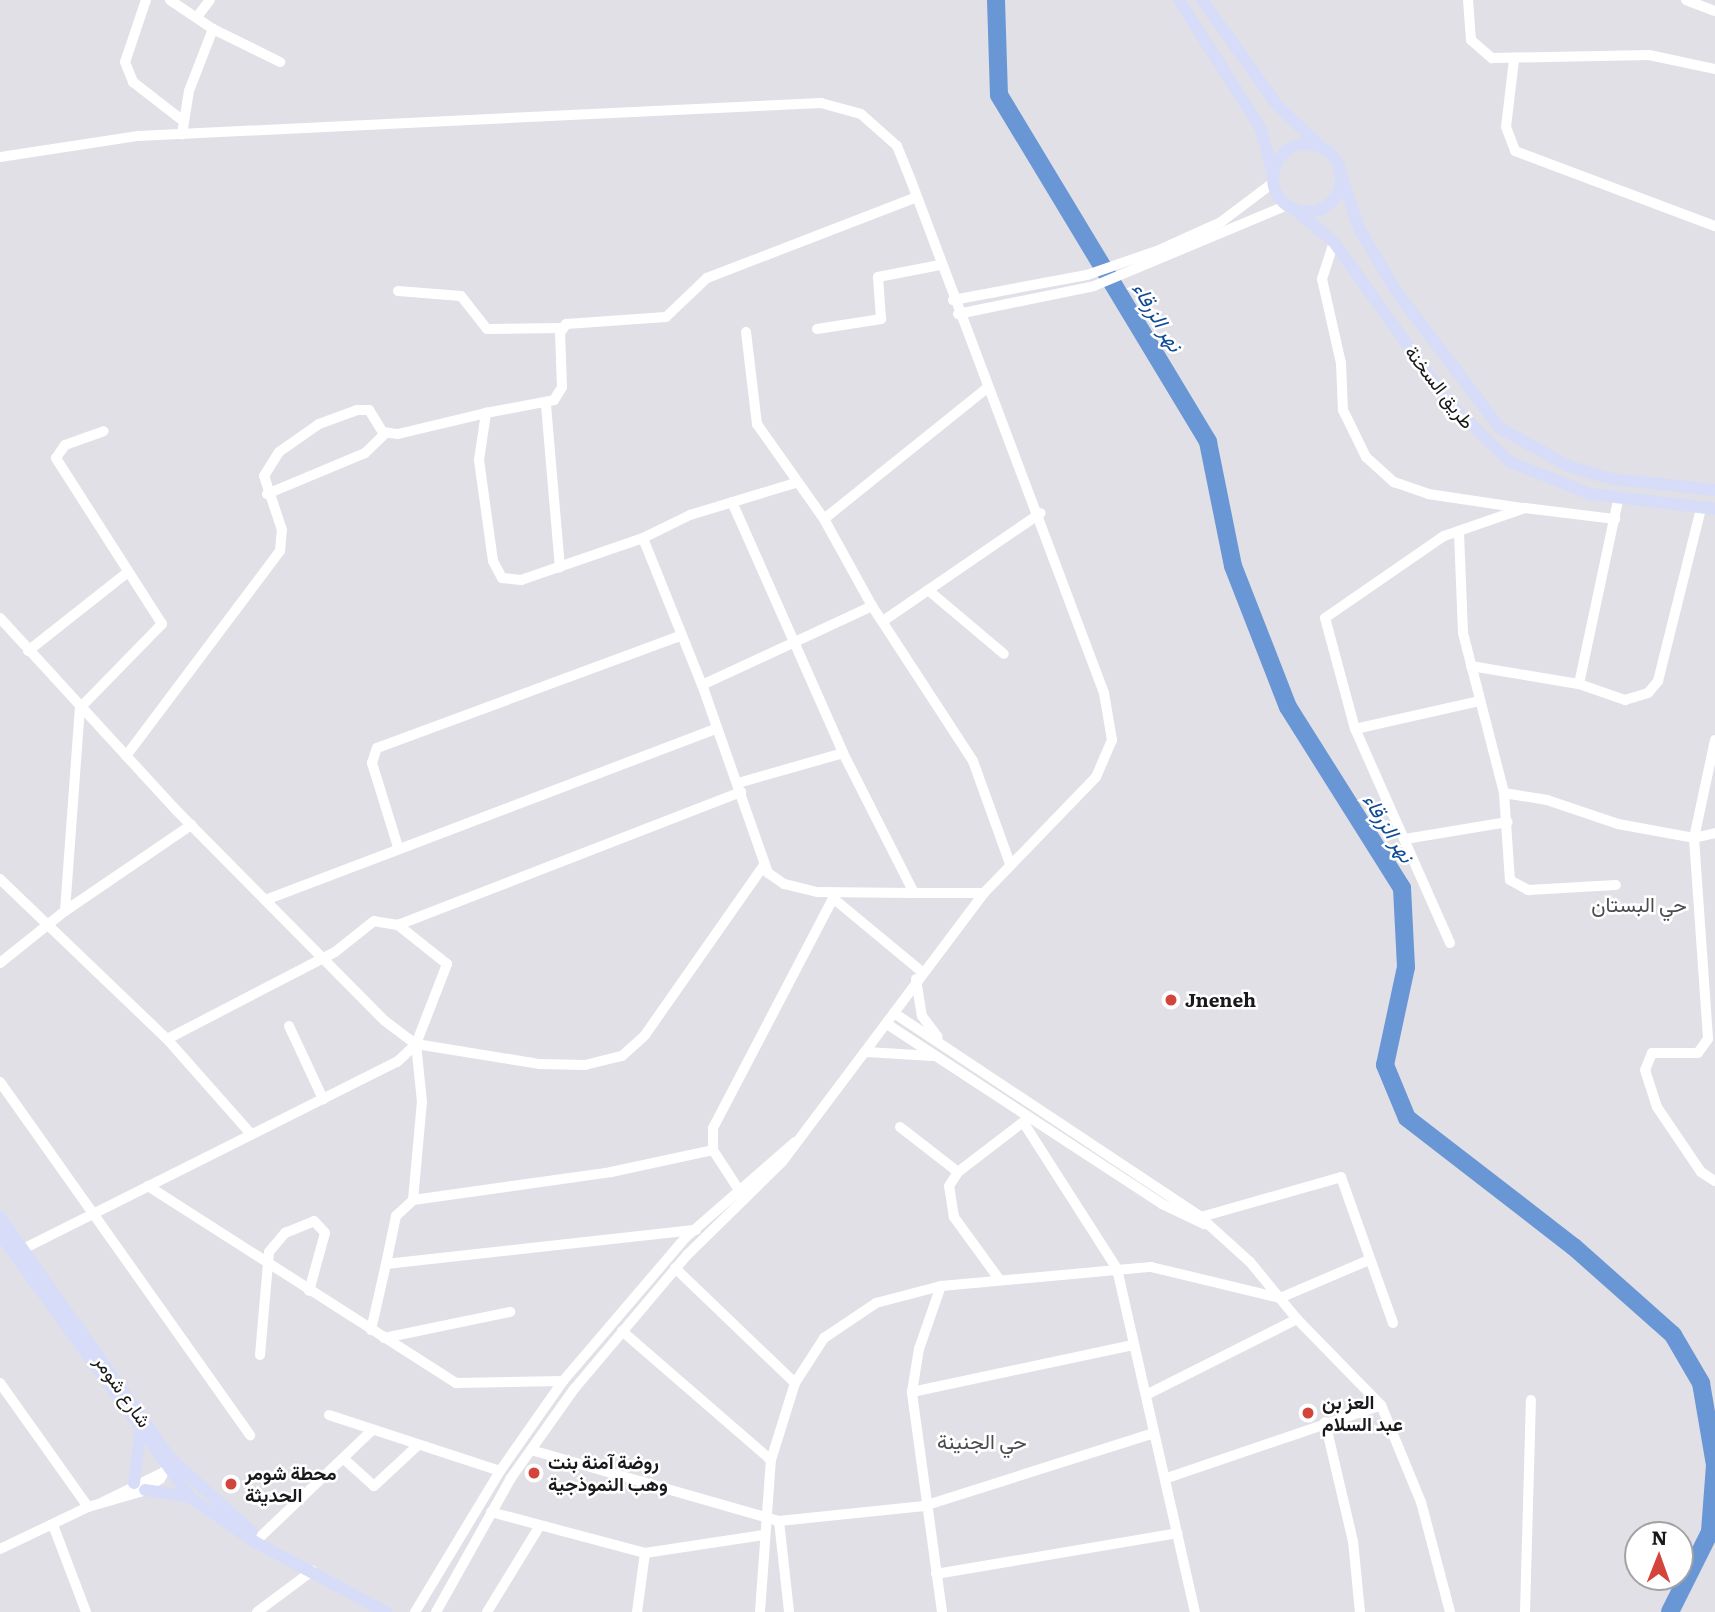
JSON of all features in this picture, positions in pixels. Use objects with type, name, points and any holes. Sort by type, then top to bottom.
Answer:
[{"type":"main road","points":[[1179,0],[1260,127],[1274,178],[1291,207],[1327,205],[1341,174],[1321,147],[1278,106],[1202,0]]},
{"type":"main road","points":[[1274,178],[1293,147],[1321,147]]},
{"type":"main road","name":"طريق السخنة","points":[[1341,174],[1359,228],[1396,291],[1500,428],[1568,466],[1612,479],[1715,490]]},
{"type":"main road","name":"طريق السخنة","points":[[1291,207],[1334,242],[1475,433],[1532,474],[1618,500],[1715,509]]},
{"type":"main road","name":"شارع شومر","points":[[0,1217],[191,1498],[261,1542],[386,1612]]},
{"type":"main road","name":"شارع شومر","points":[[0,1234],[140,1435],[168,1464],[184,1473],[261,1542]]},
{"type":"main road","points":[[140,1435],[140,1486],[191,1498]]},
{"type":"street","points":[[146,0],[125,62],[133,82],[182,120]]},
{"type":"street","points":[[170,0],[213,29],[279,62]]},
{"type":"street","points":[[197,17],[210,0]]},
{"type":"street","points":[[1468,0],[1471,40],[1492,58],[1514,61],[1649,55],[1715,69]]},
{"type":"street","points":[[1686,0],[1715,11]]},
{"type":"street","points":[[182,134],[182,120],[213,29]]},
{"type":"street","points":[[1514,61],[1506,127],[1515,151],[1715,226]]},
{"type":"street","points":[[0,157],[80,142],[182,134],[821,103],[845,106],[880,125],[897,146],[986,388],[1041,513],[1104,693],[1112,740],[1096,777],[1010,863],[984,893],[919,975],[867,1052],[804,1135],[675,1268],[622,1331],[531,1450],[491,1512],[436,1612]]},
{"type":"street","points":[[953,300],[1087,275],[1122,263],[1221,222],[1274,178]]},
{"type":"street","points":[[398,291],[461,296],[487,329],[561,328],[575,321],[666,317],[707,278],[917,197]]},
{"type":"street","points":[[958,314],[1094,286],[1291,207]]},
{"type":"street","points":[[1334,242],[1322,279],[1340,353],[1343,410],[1366,457],[1385,476],[1428,494],[1615,519]]},
{"type":"street","points":[[817,329],[881,319],[878,277],[940,265]]},
{"type":"street","points":[[267,494],[365,453],[386,433],[418,432],[459,415],[546,405],[562,387],[561,328]]},
{"type":"street","points":[[746,332],[757,424],[795,483],[824,519],[872,606],[973,761],[1010,863]]},
{"type":"street","points":[[824,519],[986,388]]},
{"type":"street","points":[[546,405],[561,567]]},
{"type":"street","points":[[126,756],[280,551],[282,530],[267,494],[264,476],[270,461],[319,424],[365,409],[386,433]]},
{"type":"street","points":[[486,413],[479,460],[495,569],[515,581],[642,538],[732,502],[795,483]]},
{"type":"street","points":[[65,911],[80,708],[162,628],[158,609],[128,572],[55,458],[65,445],[104,431]]},
{"type":"street","points":[[1579,684],[1618,500]]},
{"type":"street","points":[[732,502],[843,753],[914,893]]},
{"type":"street","points":[[1450,943],[1355,729],[1325,618],[1411,564],[1439,538],[1525,508]]},
{"type":"street","points":[[1471,666],[1579,684],[1625,700],[1639,699],[1658,681],[1701,508]]},
{"type":"street","points":[[883,621],[1041,513]]},
{"type":"street","points":[[1459,533],[1471,666],[1504,793],[1513,885],[1616,885]]},
{"type":"street","points":[[642,538],[702,685],[764,865],[783,884],[835,896],[984,893]]},
{"type":"street","points":[[28,651],[128,572]]},
{"type":"street","points":[[928,590],[1004,654]]},
{"type":"street","points":[[702,685],[872,606]]},
{"type":"street","points":[[0,618],[80,708],[191,825],[416,1044],[540,1064],[585,1065],[622,1056],[646,1035],[764,865]]},
{"type":"street","points":[[398,847],[372,763],[377,748],[682,635]]},
{"type":"street","points":[[1355,729],[1479,701]]},
{"type":"street","points":[[268,899],[398,847],[717,728]]},
{"type":"street","points":[[1715,740],[1694,838],[1708,1039],[1698,1053],[1652,1053],[1645,1070],[1657,1107],[1701,1172],[1715,1181]]},
{"type":"street","points":[[167,1039],[324,957],[368,923],[398,925],[739,787],[843,753]]},
{"type":"street","points":[[1504,793],[1694,838],[1715,833]]},
{"type":"street","points":[[1405,839],[1508,822]]},
{"type":"street","points":[[0,964],[48,923],[191,825]]},
{"type":"street","points":[[0,880],[167,1039],[251,1134]]},
{"type":"street","points":[[835,896],[919,975],[922,1016],[948,1048]]},
{"type":"street","points":[[737,1187],[713,1150],[713,1128],[835,896]]},
{"type":"street","points":[[23,1249],[397,1062],[416,1044],[447,964],[398,925]]},
{"type":"street","points":[[894,1013],[1033,1104],[1236,1247],[1297,1319],[1381,1405],[1421,1502],[1450,1612]]},
{"type":"street","points":[[887,1024],[1026,1120],[1198,1220],[1341,1177],[1352,1194],[1369,1260],[1393,1323]]},
{"type":"street","points":[[289,1026],[323,1099]]},
{"type":"street","points":[[413,1199],[422,1116],[416,1044]]},
{"type":"street","points":[[867,1052],[938,1057]]},
{"type":"street","points":[[0,1082],[250,1436]]},
{"type":"street","points":[[999,1279],[954,1217],[948,1190],[958,1172],[1026,1120],[1033,1104]]},
{"type":"street","points":[[1026,1120],[1117,1269],[1154,1433],[1167,1478],[1195,1612]]},
{"type":"street","points":[[900,1127],[958,1172]]},
{"type":"street","points":[[415,1612],[500,1471],[563,1381],[694,1230],[737,1187],[804,1135]]},
{"type":"street","points":[[371,1331],[396,1216],[413,1199],[611,1172],[713,1150]]},
{"type":"street","points":[[148,1186],[266,1260],[371,1331],[463,1385],[563,1381]]},
{"type":"street","points":[[260,1355],[266,1260],[285,1233],[309,1221],[322,1224],[325,1238],[309,1291]]},
{"type":"street","points":[[386,1264],[694,1230],[708,1233]]},
{"type":"street","points":[[760,1612],[771,1460],[795,1383],[838,1324],[876,1303],[941,1286],[1117,1269],[1172,1270],[1236,1292],[1280,1298],[1369,1260]]},
{"type":"street","points":[[675,1268],[795,1383]]},
{"type":"street","points":[[941,1286],[912,1392],[924,1506],[942,1612]]},
{"type":"street","points":[[384,1338],[510,1312]]},
{"type":"street","points":[[1146,1395],[1297,1319]]},
{"type":"street","points":[[622,1331],[771,1460]]},
{"type":"street","points":[[912,1392],[1133,1345]]},
{"type":"street","points":[[0,1383],[88,1507]]},
{"type":"street","points":[[1525,1612],[1531,1400]]},
{"type":"street","points":[[1167,1478],[1381,1405]]},
{"type":"street","points":[[329,1415],[500,1471]]},
{"type":"street","points":[[1325,1422],[1353,1541],[1360,1612]]},
{"type":"street","points":[[261,1542],[372,1431]]},
{"type":"street","points":[[531,1450],[779,1521],[924,1506],[1154,1433]]},
{"type":"street","points":[[344,1459],[374,1486],[417,1446]]},
{"type":"street","points":[[0,1549],[88,1507],[140,1486],[168,1464]]},
{"type":"street","points":[[491,1512],[539,1527],[645,1553],[764,1535]]},
{"type":"street","points":[[779,1521],[789,1612]]},
{"type":"street","points":[[53,1525],[86,1612]]},
{"type":"street","points":[[487,1612],[539,1527]]},
{"type":"street","points":[[936,1574],[1178,1534]]},
{"type":"street","points":[[637,1612],[645,1553]]},
{"type":"street","points":[[257,1612],[312,1571]]},
{"type":"waterway","name":"نهر الزرقاء","points":[[996,0],[999,95],[1208,442],[1233,566],[1288,707],[1402,888],[1406,967],[1385,1065],[1407,1118],[1574,1247],[1673,1335],[1701,1383],[1715,1465],[1710,1532],[1670,1612]]},
{"type":"place","name":"Jneneh","points":[[1171,1000]]},
{"type":"place","name":"العز بن عبد السلام","points":[[1308,1413]]},
{"type":"place","name":"روضة آمنة بنت وهب النموذجية","points":[[534,1473]]},
{"type":"place","name":"محطة شومر الحديثة","points":[[231,1484]]},
{"type":"district","name":"حي البستان","points":[[1639,903]]},
{"type":"district","name":"حي الجنينة","points":[[982,1440]]}]
